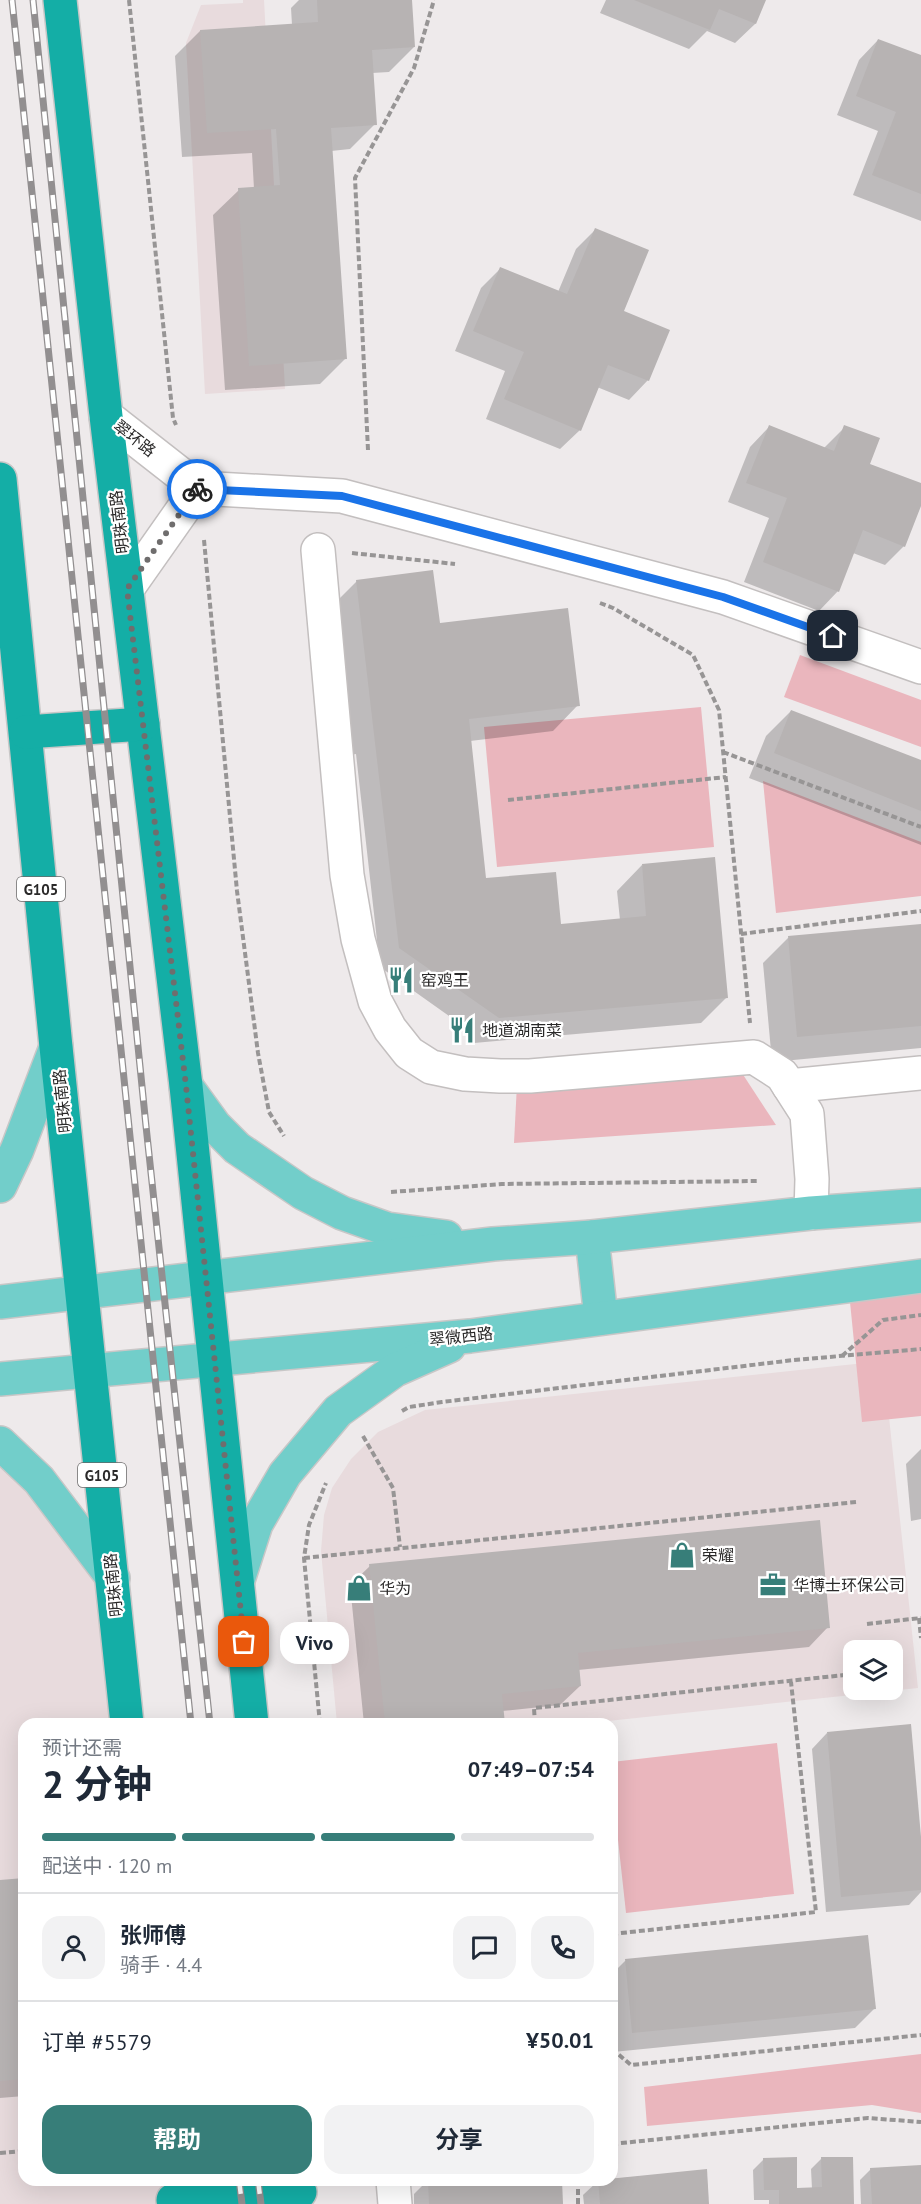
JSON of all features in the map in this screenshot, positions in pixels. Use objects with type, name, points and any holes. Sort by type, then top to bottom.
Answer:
[{"type":"highway","name":"明珠南路","points":[[60,0],[106,416],[186,1086],[251,1718]]},
{"type":"highway","name":"明珠南路","points":[[0,479],[56,1047],[126,1718]]},
{"type":"highway","points":[[26,732],[143,724]]},
{"type":"highway","points":[[172,2194],[300,2192]]},
{"type":"main road","points":[[0,1186],[17,1150],[56,1047]]},
{"type":"main road","points":[[186,1086],[215,1126],[237,1148],[303,1193],[342,1213],[387,1229],[493,1244]]},
{"type":"main road","points":[[0,1302],[493,1244],[592,1237],[811,1213],[921,1205]]},
{"type":"main road","points":[[592,1237],[601,1318]]},
{"type":"main road","name":"翠微西路","points":[[0,1379],[470,1336],[921,1276]]},
{"type":"main road","points":[[238,1580],[256,1524],[285,1474],[338,1411],[395,1370],[470,1336]]},
{"type":"main road","points":[[0,1443],[39,1480],[113,1578]]},
{"type":"street","name":"翠环路","points":[[106,416],[198,488]]},
{"type":"street","points":[[127,589],[198,488],[342,496],[723,597],[921,668]]},
{"type":"street","points":[[318,550],[347,875],[358,939],[375,1001],[390,1029],[409,1053],[431,1067],[465,1074],[530,1076],[754,1057],[782,1075],[807,1114],[812,1179],[811,1213]]},
{"type":"street","points":[[789,1086],[921,1073]]},
{"type":"street","points":[[394,2186],[395,2204]]},
{"type":"path","points":[[368,450],[355,178],[414,68],[434,0]]},
{"type":"path","points":[[318,550],[457,564]]},
{"type":"path","points":[[591,600],[613,608],[693,655],[719,710],[754,1057]]},
{"type":"path","points":[[723,752],[921,827]]},
{"type":"path","points":[[508,800],[726,777]]},
{"type":"path","points":[[741,934],[921,911]]},
{"type":"path","points":[[841,1357],[883,1320],[921,1315]]},
{"type":"path","points":[[400,1412],[409,1407],[441,1402],[794,1360],[921,1349]]},
{"type":"path","points":[[355,1443],[372,1429]]},
{"type":"path","points":[[363,1436],[393,1488],[400,1547]]},
{"type":"path","points":[[319,1718],[304,1558],[309,1525],[325,1485],[331,1477]]},
{"type":"path","points":[[304,1558],[856,1502]]},
{"type":"path","points":[[867,1624],[920,1618],[921,1638]]},
{"type":"path","points":[[535,1718],[534,1708],[843,1675]]},
{"type":"path","points":[[618,1933],[816,1912],[790,1682]]},
{"type":"path","points":[[618,2054],[631,2065],[921,2035]]},
{"type":"path","points":[[618,2143],[868,2118],[921,2122]]},
{"type":"path","points":[[0,2153],[18,2152]]},
{"type":"path","points":[[578,2186],[578,2204]]},
{"type":"shaded area","points":[[243,0],[264,0],[285,389],[205,394],[186,43],[201,5],[243,3]]},
{"type":"shaded area","points":[[800,655],[921,700],[921,747],[784,697]]},
{"type":"shaded area","points":[[701,707],[714,847],[497,867],[484,727]]},
{"type":"shaded area","points":[[763,781],[921,842],[921,896],[776,913]]},
{"type":"shaded area","points":[[738,1067],[776,1125],[514,1143],[517,1084]]},
{"type":"shaded area","points":[[921,1293],[921,1416],[862,1422],[850,1302]]},
{"type":"shaded area","points":[[883,1361],[918,1688],[903,1690],[903,1640],[843,1640],[843,1696],[618,1720],[618,1718],[336,1718],[321,1551],[324,1515],[332,1488],[351,1459],[378,1432],[425,1410]]},
{"type":"shaded area","points":[[0,1443],[112,1578],[126,1718],[18,1718],[18,2186],[174,2186],[176,2204],[0,2204]]},
{"type":"shaded area","points":[[777,1743],[794,1894],[626,1913],[618,1840],[618,1761]]},
{"type":"shaded area","points":[[921,2054],[921,2113],[872,2105],[647,2126],[644,2087]]},
{"type":"building","points":[[317,0],[412,0],[415,47],[372,50],[377,125],[331,128],[347,359],[249,366],[238,188],[280,185],[276,129],[207,133],[200,30],[318,22]]},
{"type":"building","points":[[634,0],[766,0],[756,24],[719,9],[710,30]]},
{"type":"building","points":[[878,39],[921,55],[921,194],[872,175],[896,112],[856,96]]},
{"type":"building","points":[[595,228],[649,250],[624,311],[670,330],[649,381],[608,365],[581,431],[504,399],[524,352],[473,331],[500,267],[567,294]]},
{"type":"building","points":[[769,425],[834,451],[844,425],[880,438],[870,464],[921,483],[921,506],[905,547],[863,530],[839,592],[763,562],[787,498],[746,483]]},
{"type":"building","points":[[433,570],[440,623],[568,608],[580,706],[469,719],[486,878],[556,872],[561,924],[646,916],[642,864],[715,857],[728,998],[499,1018],[399,948],[356,580]]},
{"type":"building","points":[[791,710],[921,760],[921,811],[774,753]]},
{"type":"building","points":[[921,924],[921,1026],[797,1037],[788,936]]},
{"type":"building","points":[[820,1520],[830,1628],[578,1653],[581,1686],[502,1694],[504,1718],[384,1718],[369,1564]]},
{"type":"building","points":[[911,1724],[921,1837],[921,1890],[841,1897],[827,1732]]},
{"type":"building","points":[[18,1878],[18,2080],[0,2081],[0,1880]]},
{"type":"building","points":[[868,1935],[876,2009],[632,2033],[625,1959]]},
{"type":"building","points":[[797,2157],[797,2188],[822,2187],[821,2157],[853,2157],[854,2204],[779,2204],[779,2190],[764,2190],[763,2158]]},
{"type":"building","points":[[921,2165],[921,2204],[872,2204],[870,2168]]},
{"type":"building","points":[[707,2169],[709,2204],[600,2204],[598,2186],[618,2186],[618,2178]]},
{"type":"building","points":[[428,2186],[562,2186],[563,2204],[429,2204]]},
{"type":"railway","points":[[12,0],[190,1718]]},
{"type":"railway","points":[[33,0],[146,1126],[209,1718]]},
{"type":"railway","points":[[240,2186],[242,2204]]},
{"type":"railway","points":[[259,2186],[261,2204]]},
{"type":"way so far","points":[[197,489],[127,589],[186,1086],[244,1642]]},
{"type":"place","name":"窑鸡王","points":[[401,980]]},
{"type":"place","name":"地道湖南菜","points":[[462,1030]]},
{"type":"place","name":"荣耀","points":[[682,1555]]},
{"type":"place","name":"华博士环保公司","points":[[773,1585]]},
{"type":"place","name":"华为","points":[[359,1588]]},
{"type":"place","name":"Vivo","points":[[244,1642]]},
{"type":"route","points":[[197,489],[342,496],[723,597],[833,636]]}]
